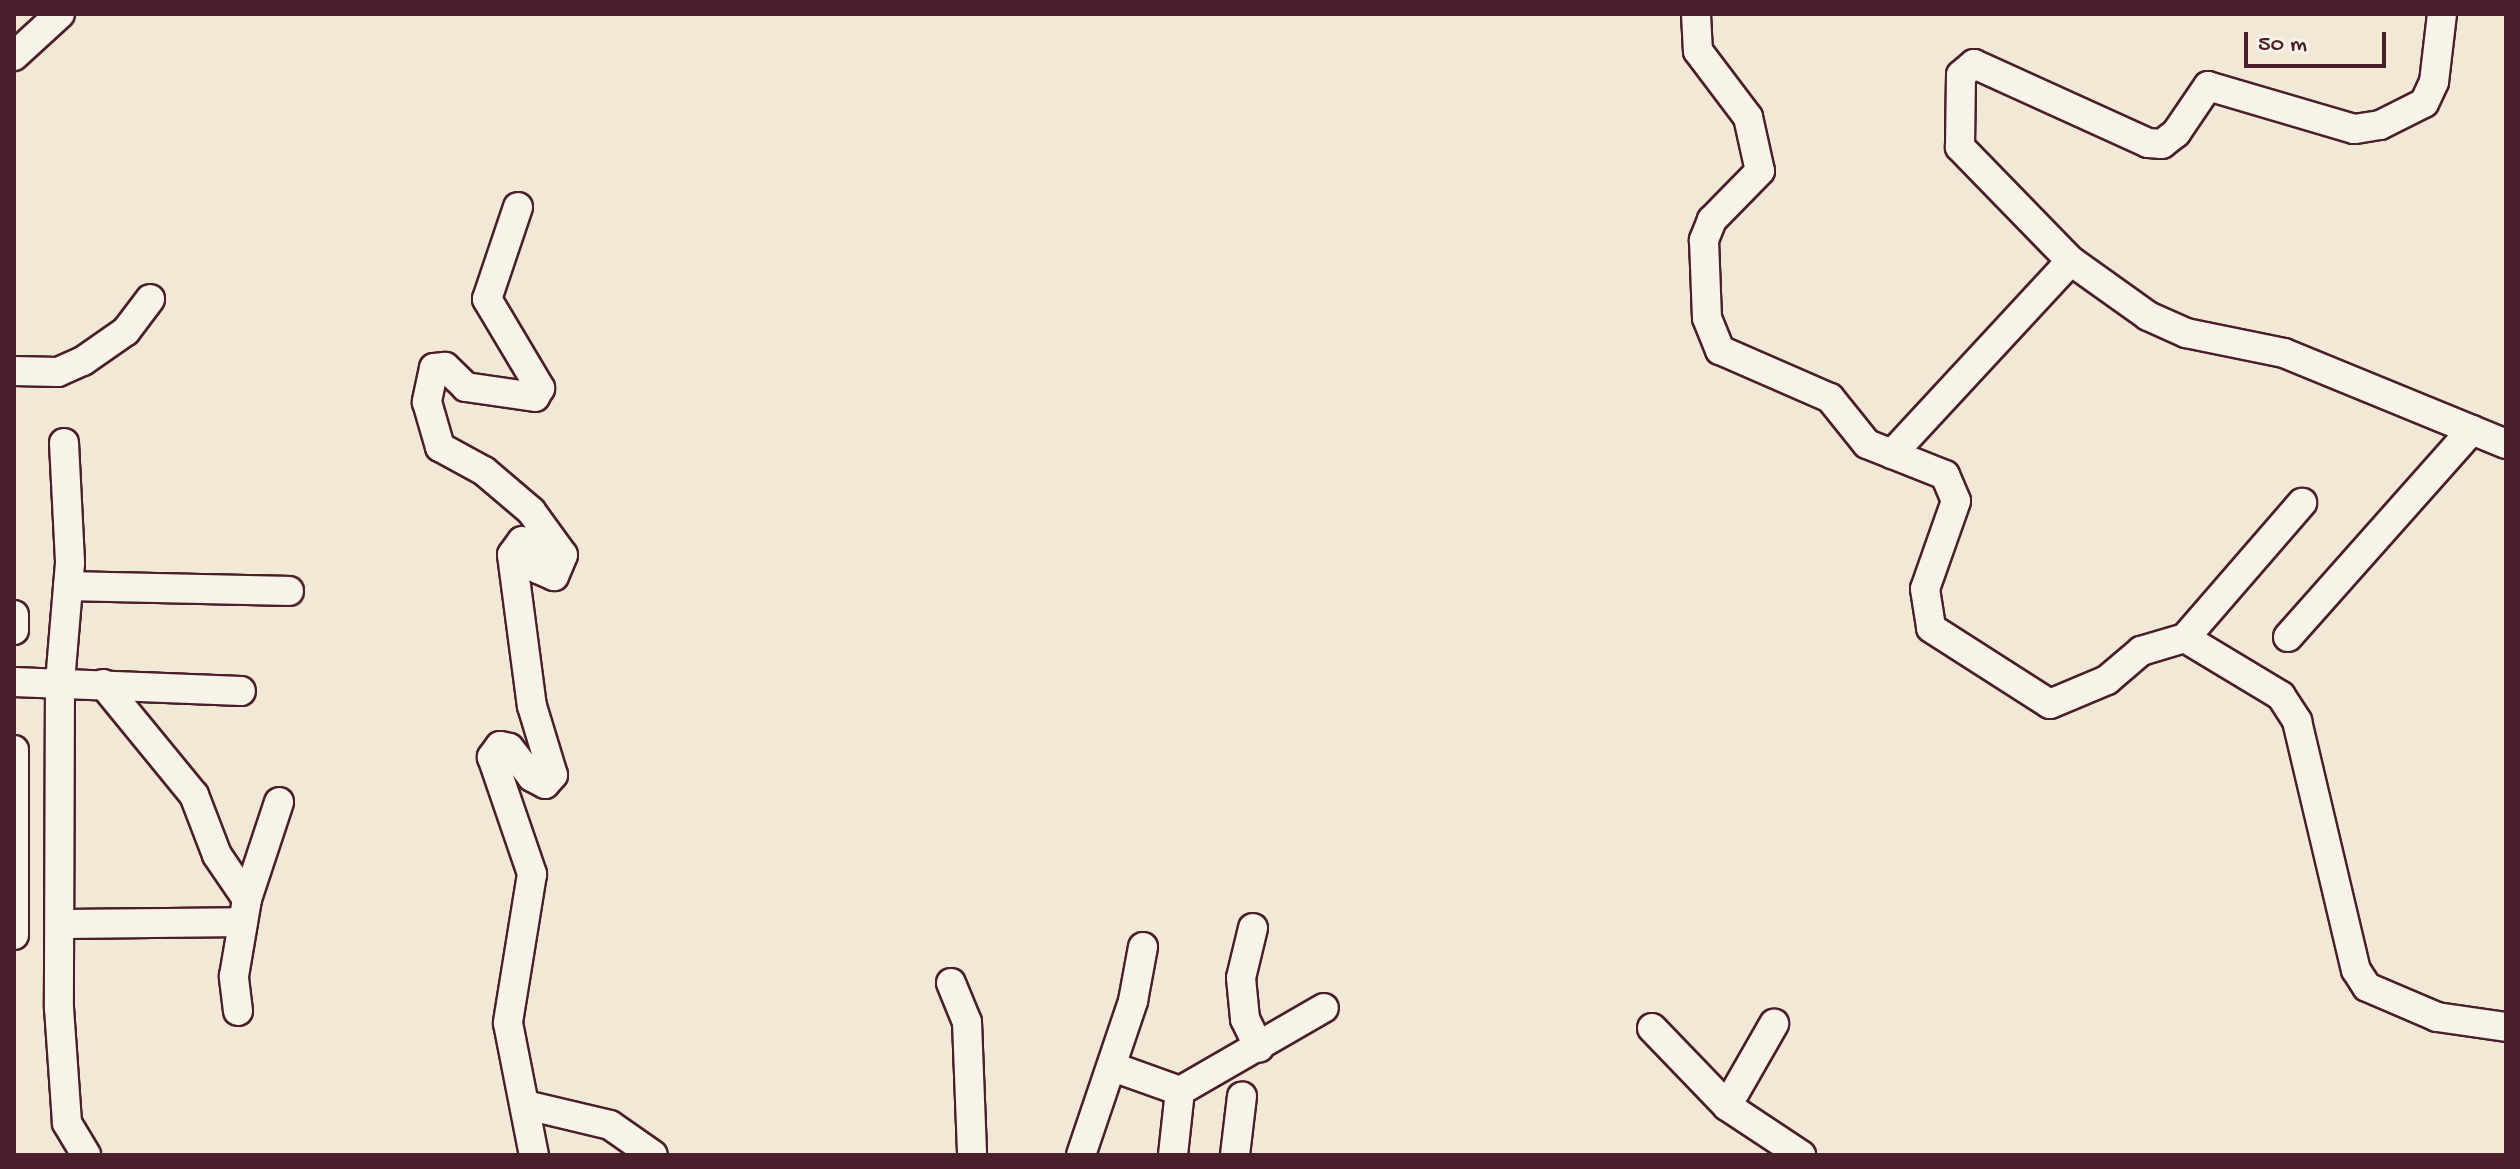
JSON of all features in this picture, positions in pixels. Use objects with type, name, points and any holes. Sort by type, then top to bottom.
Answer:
[{"type":"street","points":[[14,56],[60,14]]},
{"type":"street","points":[[1696,14],[1698,51],[1748,117],[1760,171],[1712,220],[1704,240],[1707,318],[1720,350],[1830,398],[1867,444],[1945,475],[1956,501],[1925,589],[1931,628],[1980,653],[2032,698],[2050,704],[2083,694],[2141,651],[2185,638],[2302,503]]},
{"type":"street","points":[[2442,14],[2434,82],[2424,103],[2354,129],[2208,86],[2176,133],[2162,144],[2148,143],[1974,64],[1965,68],[1960,147],[2071,261],[2148,316],[2186,333],[2284,353],[2506,444]]},
{"type":"street","points":[[518,207],[487,299],[540,388],[535,397],[466,387],[445,367],[434,368],[427,402],[440,447],[484,471],[531,511],[563,555],[554,576],[538,569],[522,541],[512,555],[532,706],[553,775],[545,784],[532,777],[509,748],[500,746],[492,757],[532,874],[508,1023],[534,1155]]},
{"type":"street","points":[[1892,454],[2071,261]]},
{"type":"street","points":[[14,371],[58,372],[83,361],[126,331],[150,299]]},
{"type":"street","points":[[2288,637],[2472,430]]},
{"type":"street","points":[[64,443],[68,586],[60,681],[64,924],[59,1008],[67,1123],[86,1155]]},
{"type":"street","points":[[68,586],[289,591]]},
{"type":"street","points":[[14,615],[14,630]]},
{"type":"street","points":[[2185,638],[2281,696],[2297,721],[2356,970],[2367,987],[2437,1017],[2506,1027]]},
{"type":"street","points":[[14,682],[60,681],[241,691]]},
{"type":"street","points":[[103,684],[194,795],[217,855],[245,910]]},
{"type":"street","points":[[14,750],[14,935]]},
{"type":"street","points":[[238,1011],[245,910],[279,802]]},
{"type":"street","points":[[64,924],[245,910]]},
{"type":"street","points":[[1253,928],[1241,978],[1245,1019],[1259,1048]]},
{"type":"street","points":[[1081,1155],[1113,1067],[1143,947]]},
{"type":"street","points":[[951,983],[967,1022],[975,1083],[972,1155]]},
{"type":"street","points":[[1113,1067],[1180,1091],[1324,1008]]},
{"type":"street","points":[[1727,1106],[1774,1024]]},
{"type":"street","points":[[1652,1028],[1727,1106],[1801,1155]]},
{"type":"street","points":[[1173,1155],[1180,1091]]},
{"type":"street","points":[[1235,1155],[1242,1096]]},
{"type":"street","points":[[526,1105],[597,1120],[653,1155]]}]
